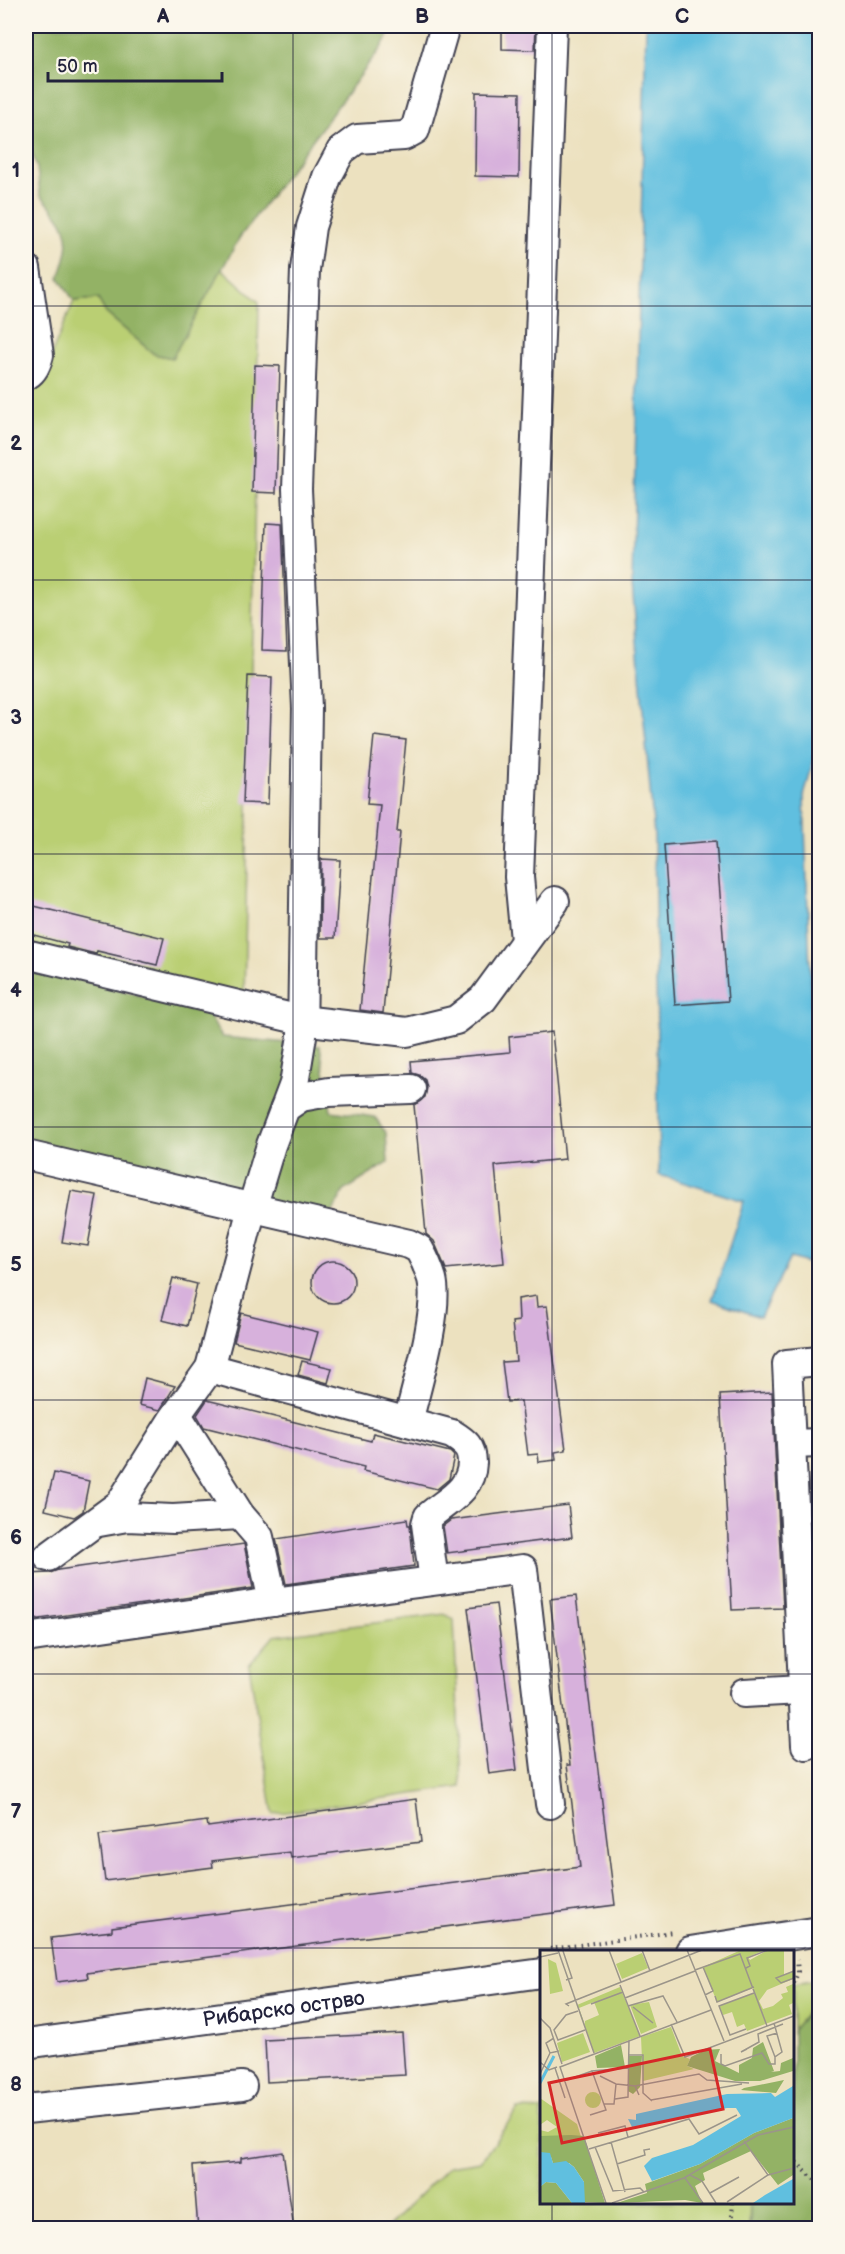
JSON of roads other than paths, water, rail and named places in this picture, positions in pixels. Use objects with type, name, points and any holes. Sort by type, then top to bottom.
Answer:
[{"type":"street","points":[[48,1557],[99,1522],[120,1504],[210,1368],[270,1145],[294,1083],[302,1036],[307,708],[297,489],[305,270],[311,227],[327,177],[341,151],[357,139],[404,136],[416,130],[445,26]]},
{"type":"street","points":[[525,940],[519,877],[552,26]]},
{"type":"street","points":[[26,268],[39,355],[31,370]]},
{"type":"street","points":[[26,954],[301,1020],[407,1032],[456,1020],[483,999],[555,901]]},
{"type":"street","points":[[285,1108],[301,1097],[329,1092],[411,1089]]},
{"type":"street","points":[[27,1163],[252,1208],[419,1248],[433,1281],[432,1305],[429,1332],[408,1422]]},
{"type":"street","points":[[806,1745],[812,1689],[806,1444],[788,1364],[819,1361]]},
{"type":"street","points":[[210,1368],[452,1434],[466,1442],[472,1454],[471,1476],[466,1486],[428,1517],[426,1524],[434,1580]]},
{"type":"street","points":[[177,1415],[240,1515],[260,1537],[273,1602]]},
{"type":"street","points":[[99,1522],[127,1516],[173,1519],[240,1515]]},
{"type":"street","points":[[26,1638],[523,1569],[550,1804]]},
{"type":"street","points":[[744,1693],[812,1689]]},
{"type":"street","points":[[696,1950],[819,1931]]},
{"type":"street","name":"Рибарско острво","points":[[26,2044],[540,1973]]},
{"type":"street","points":[[26,2109],[242,2086]]},
{"type":"water","points":[[646,26],[819,26],[820,734],[804,796],[820,1267],[790,1258],[760,1317],[712,1300],[744,1201],[659,1175],[654,835],[632,584]]}]
